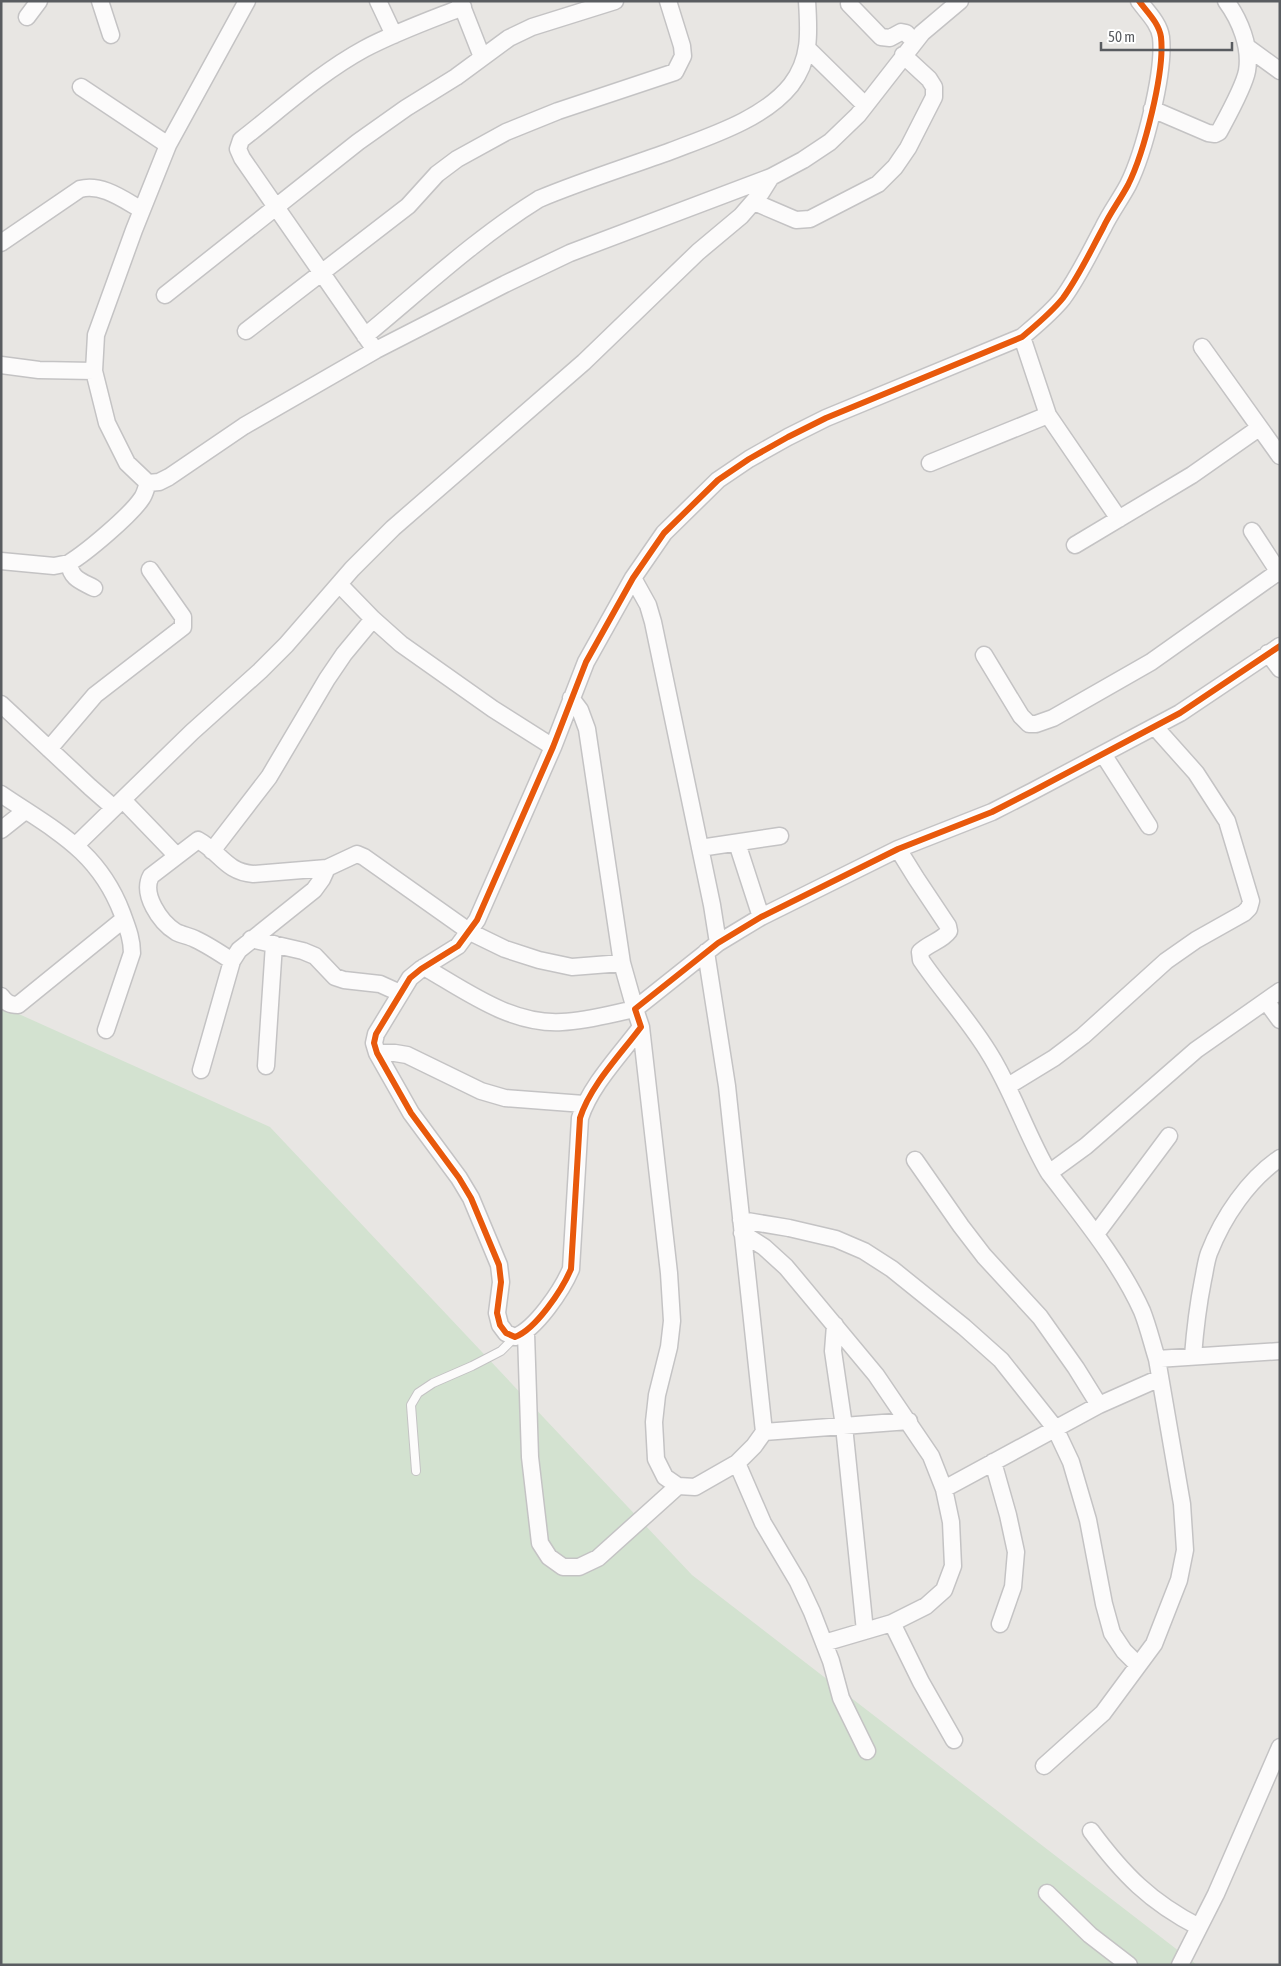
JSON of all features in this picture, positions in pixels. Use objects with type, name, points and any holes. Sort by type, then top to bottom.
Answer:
[{"type":"street","points":[[26,18],[39,1]]},
{"type":"street","points":[[100,1],[111,35]]},
{"type":"street","points":[[378,1],[394,35]]},
{"type":"street","points":[[166,294],[358,142],[406,108],[456,77],[509,38],[532,28],[615,1]]},
{"type":"street","points":[[246,331],[408,206],[437,174],[457,159],[506,132],[558,111],[674,72],[683,56],[682,46],[668,1]]},
{"type":"street","points":[[365,336],[481,240],[539,199],[729,128],[777,99],[791,85],[800,70],[808,49],[807,1]]},
{"type":"street","points":[[148,484],[159,482],[169,477],[244,426],[376,350],[570,252],[771,177],[803,160],[830,142],[858,115],[922,33],[960,1]]},
{"type":"street","points":[[520,1335],[506,1333],[500,1325],[497,1313],[501,1282],[498,1265],[471,1198],[459,1178],[411,1113],[377,1053],[374,1043],[376,1034],[410,978],[458,946],[477,920],[554,747],[586,662],[633,578],[664,533],[718,480],[748,459],[826,418],[1022,337],[1045,318],[1063,298],[1082,268],[1128,184],[1140,153],[1152,109],[1158,78],[1161,36],[1154,21],[1139,1]]},
{"type":"street","points":[[1152,109],[1208,133],[1215,134],[1219,132],[1247,71],[1247,47],[1239,23],[1226,1]]},
{"type":"street","points":[[148,484],[127,464],[117,447],[107,423],[94,371],[96,335],[168,145],[241,3]]},
{"type":"street","points":[[376,350],[242,158],[238,149],[241,140],[314,83],[363,50],[461,4],[482,57]]},
{"type":"street","points":[[849,4],[881,37],[890,38],[901,32],[906,33],[915,42]]},
{"type":"street","points":[[1247,47],[1280,71]]},
{"type":"street","points":[[808,49],[865,105]]},
{"type":"street","points":[[754,202],[796,220],[810,219],[878,184],[895,167],[908,148],[934,97],[934,87],[930,79],[904,55]]},
{"type":"street","points":[[80,87],[168,145]]},
{"type":"street","points":[[76,845],[192,732],[286,645],[339,584],[393,528],[584,362],[698,252],[741,216],[754,202],[771,177]]},
{"type":"street","points":[[1,243],[80,189],[89,187],[106,190],[142,210]]},
{"type":"street","points":[[1022,337],[1048,415],[1119,520]]},
{"type":"street","points":[[1202,348],[1280,456]]},
{"type":"street","points":[[1,366],[39,370],[94,371]]},
{"type":"street","points":[[930,464],[1048,415]]},
{"type":"street","points":[[1075,545],[1192,475],[1260,428]]},
{"type":"street","points":[[1,561],[54,566],[69,563],[80,556],[136,507],[148,484]]},
{"type":"street","points":[[984,655],[1021,716],[1029,724],[1036,724],[1053,718],[1151,662],[1279,573],[1252,532]]},
{"type":"street","points":[[69,563],[70,573],[76,579],[94,588]]},
{"type":"street","points":[[49,749],[95,695],[183,627],[182,617],[150,570]]},
{"type":"street","points":[[572,698],[580,710],[587,729],[622,963],[641,1027],[669,1273],[672,1320],[669,1348],[656,1394],[654,1422],[656,1459],[664,1477],[678,1486],[695,1487],[737,1463],[754,1446],[764,1432],[700,848],[654,622],[648,604],[633,578]]},
{"type":"street","points":[[339,584],[373,619],[401,644],[437,671],[554,747]]},
{"type":"street","points":[[212,851],[269,777],[327,679],[344,654],[373,619]]},
{"type":"street","points":[[424,967],[504,1011],[539,1021],[563,1022],[635,1009],[712,947],[761,917],[898,848],[992,812],[1104,754],[1180,713],[1274,650],[1280,669]]},
{"type":"street","points":[[1,704],[90,787],[118,804],[176,855]]},
{"type":"street","points":[[1008,1086],[1054,1058],[1083,1036],[1166,961],[1196,940],[1244,913],[1249,908],[1251,901],[1227,821],[1196,774],[1155,726]]},
{"type":"street","points":[[1104,754],[1149,826]]},
{"type":"street","points":[[2,795],[76,845],[101,873],[116,899],[132,940],[132,953],[106,1030]]},
{"type":"street","points":[[1,830],[25,811]]},
{"type":"street","points":[[700,848],[780,836]]},
{"type":"street","points":[[232,961],[196,939],[176,932],[165,922],[151,900],[147,882],[151,876],[198,840],[232,869],[242,873],[296,872],[327,868],[357,854],[364,857],[470,932],[505,949],[547,962],[572,967],[622,963]]},
{"type":"street","points":[[737,843],[761,917]]},
{"type":"street","points":[[898,848],[948,926],[949,931],[946,936],[920,952],[921,960],[989,1053],[1008,1086],[1036,1152],[1049,1173],[1096,1234],[1142,1311],[1156,1358],[1182,1504],[1185,1550],[1179,1580],[1154,1644],[1103,1713],[1044,1766]]},
{"type":"street","points":[[201,1070],[232,961],[239,950],[251,939],[314,890],[327,868]]},
{"type":"street","points":[[3,1001],[12,1005],[18,1005],[124,919]]},
{"type":"street","points":[[251,939],[303,950],[315,956],[335,977],[344,980],[380,984],[400,993]]},
{"type":"street","points":[[266,1066],[274,944]]},
{"type":"street","points":[[1049,1173],[1086,1146],[1196,1050],[1280,991]]},
{"type":"street","points":[[1266,1001],[1280,1020]]},
{"type":"street","points":[[641,1027],[584,1104],[580,1118],[571,1269],[557,1296],[520,1335],[530,1457],[540,1543],[549,1557],[563,1567],[579,1567],[598,1558],[678,1486]]},
{"type":"street","points":[[377,1053],[408,1055],[482,1092],[505,1098],[584,1104]]},
{"type":"street","points":[[1096,1234],[1169,1136]]},
{"type":"street","points":[[915,1160],[972,1241],[1040,1317],[1059,1342],[1099,1405]]},
{"type":"street","points":[[1192,1356],[1196,1315],[1208,1255],[1218,1233],[1235,1205],[1255,1179],[1277,1166]]},
{"type":"street","points":[[742,1227],[786,1267],[876,1375],[909,1421],[931,1456],[944,1489],[951,1522],[953,1566],[944,1590],[926,1606],[892,1623],[824,1643]]},
{"type":"street","points":[[742,1227],[788,1228],[836,1240],[864,1251],[892,1269],[964,1327],[1001,1360],[1055,1428],[1071,1462],[1088,1520],[1104,1604],[1112,1633],[1124,1651],[1138,1666]]},
{"type":"street","points":[[835,1326],[832,1351],[844,1426],[865,1631]]},
{"type":"street","points":[[1156,1358],[1280,1351]]},
{"type":"street","points":[[944,1489],[1099,1405],[1160,1378]]},
{"type":"street","points":[[764,1432],[909,1421]]},
{"type":"street","points":[[993,1462],[1016,1552],[1013,1587],[1000,1624]]},
{"type":"street","points":[[737,1463],[763,1523],[798,1582],[824,1643],[841,1698],[867,1750]]},
{"type":"street","points":[[892,1623],[921,1682],[954,1740]]},
{"type":"street","points":[[1180,1965],[1248,1823],[1280,1747]]},
{"type":"street","points":[[1091,1831],[1113,1860],[1156,1902],[1199,1927]]},
{"type":"street","points":[[1047,1893],[1090,1935],[1129,1965]]},
{"type":"lane","points":[[416,1471],[411,1405],[418,1393],[433,1383],[501,1351],[520,1335]]},
{"type":"green space","points":[[1,1006],[270,1127],[692,1575],[1197,1965],[1,1965]]},
{"type":"cycle path","points":[[1139,1],[1155,22],[1161,37],[1157,91],[1147,133],[1128,185],[1069,290],[1048,314],[1022,337],[826,418],[749,459],[718,480],[664,533],[633,578],[586,662],[553,747],[477,920],[458,946],[410,978],[376,1034],[374,1043],[377,1053],[411,1113],[459,1178],[471,1198],[499,1265],[501,1282],[497,1313],[500,1325],[506,1333],[515,1337],[523,1333],[540,1318],[555,1298],[571,1269],[580,1118],[598,1083],[641,1027],[635,1009],[718,943],[761,917],[898,849],[992,812],[1033,791],[1180,713],[1280,646]]}]
